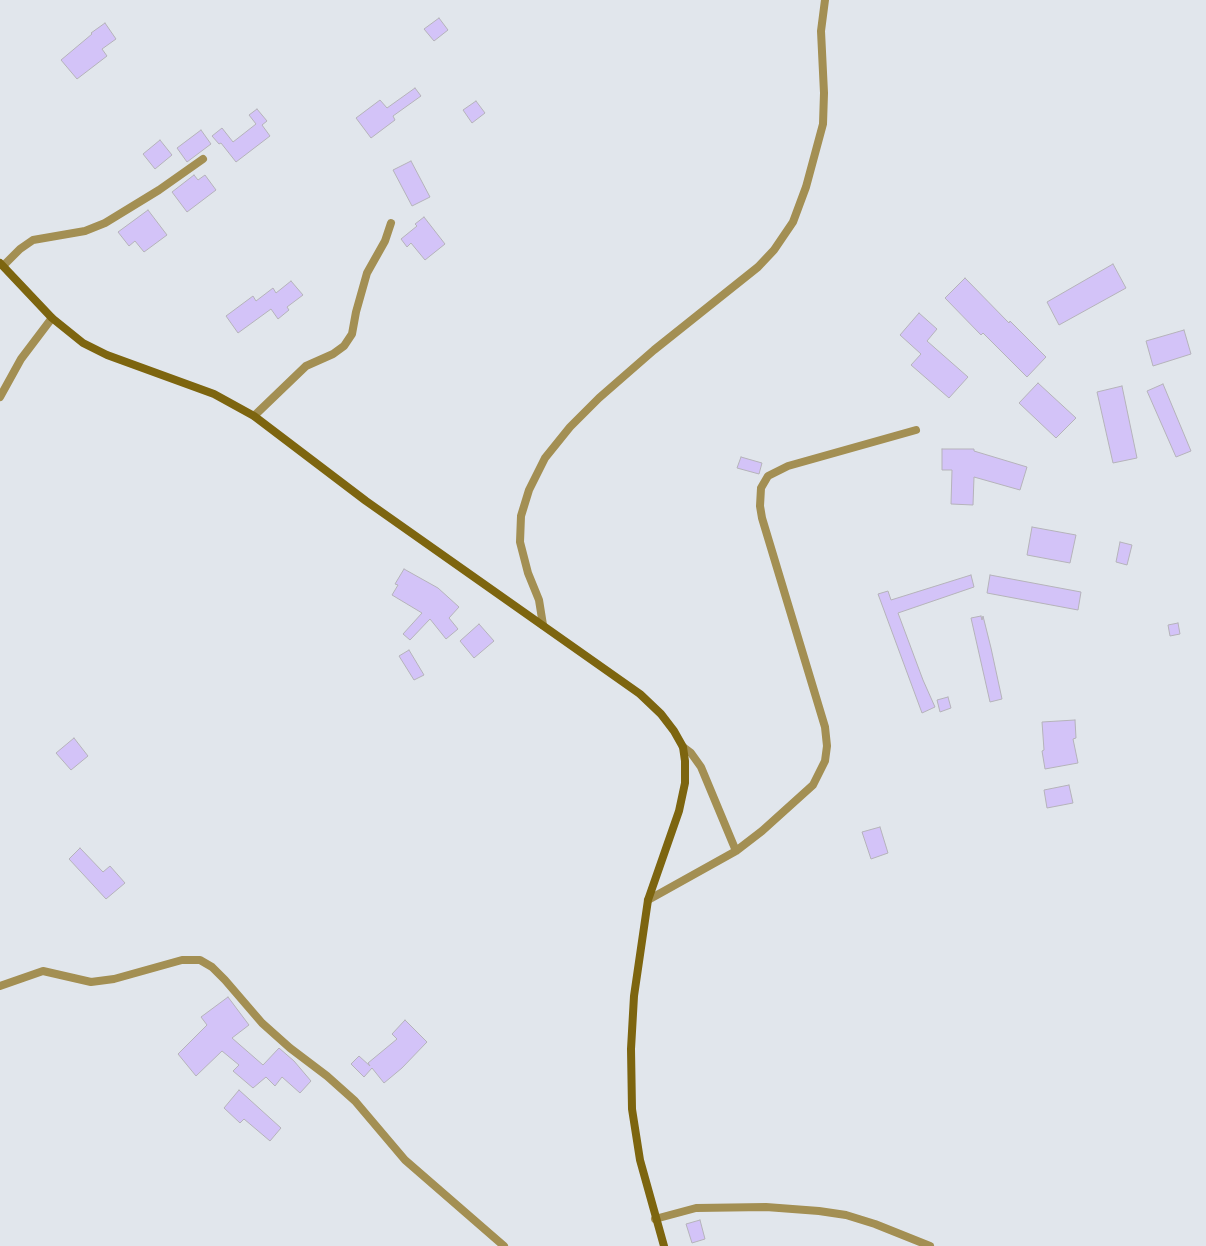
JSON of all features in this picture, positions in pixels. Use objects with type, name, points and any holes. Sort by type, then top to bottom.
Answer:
[{"type":"street","points":[[543,625],[539,600],[528,573],[520,542],[521,516],[529,490],[545,458],[570,426],[599,398],[654,350],[758,267],[774,250],[793,222],[806,187],[823,124],[824,93],[820,31],[825,0]]},
{"type":"street","points":[[203,159],[159,190],[105,223],[85,231],[33,240],[1,264],[52,318],[83,343],[107,355],[214,394],[254,416],[366,501],[640,694],[661,714],[683,747],[691,753],[701,767],[736,851]]},
{"type":"street","points":[[254,416],[306,366],[333,354],[344,346],[352,334],[356,312],[367,273],[385,241],[392,223]]},
{"type":"street","points":[[0,397],[21,359],[52,318]]},
{"type":"street","points":[[648,900],[736,851],[787,810],[813,785],[825,761],[827,746],[825,728],[762,518],[760,506],[761,488],[768,476],[788,466],[916,430]]},
{"type":"street","points":[[664,1246],[655,1220],[640,1160],[632,1109],[631,1050],[634,996],[648,900],[679,811],[685,783],[685,761],[683,747]]},
{"type":"street","points":[[0,986],[43,971],[91,982],[114,979],[182,960],[200,960],[212,967],[225,980],[268,1028],[355,1101],[405,1160],[504,1246]]},
{"type":"street","points":[[655,1220],[696,1208],[766,1207],[819,1211],[846,1216],[874,1224],[930,1246]]},
{"type":"building","points":[[439,18],[448,30],[434,41],[424,29]]},
{"type":"building","points":[[105,23],[116,39],[102,49],[107,56],[77,79],[61,60],[92,34],[91,33]]},
{"type":"building","points":[[415,88],[421,96],[393,116],[395,120],[371,138],[356,118],[380,100],[387,108]]},
{"type":"building","points":[[476,101],[485,113],[472,123],[463,110]]},
{"type":"building","points":[[257,109],[267,121],[262,125],[270,136],[236,162],[221,143],[219,144],[212,136],[222,128],[233,142],[256,124],[249,115]]},
{"type":"building","points":[[201,130],[211,144],[187,162],[177,148]]},
{"type":"building","points":[[160,140],[172,155],[155,169],[143,154]]},
{"type":"building","points":[[411,161],[430,197],[412,206],[393,170]]},
{"type":"building","points":[[194,175],[198,180],[205,175],[216,190],[187,212],[172,192]]},
{"type":"building","points":[[148,210],[167,235],[144,252],[135,241],[129,246],[118,232]]},
{"type":"building","points":[[424,217],[445,244],[425,260],[411,243],[407,247],[401,239],[417,226],[415,224]]},
{"type":"building","points":[[1113,264],[1126,288],[1059,325],[1047,302]]},
{"type":"building","points":[[965,278],[1009,323],[1010,321],[1046,357],[1027,377],[983,333],[981,335],[945,298]]},
{"type":"building","points":[[291,281],[303,295],[287,307],[289,310],[278,319],[271,309],[238,333],[226,316],[253,296],[256,301],[273,288],[276,293]]},
{"type":"building","points":[[919,313],[937,329],[927,341],[968,377],[949,398],[911,365],[921,354],[900,335]]},
{"type":"building","points":[[1184,330],[1191,354],[1153,366],[1146,341]]},
{"type":"building","points":[[1038,383],[1076,418],[1056,438],[1019,403]]},
{"type":"building","points":[[1163,384],[1191,451],[1176,457],[1147,391]]},
{"type":"building","points":[[1122,386],[1137,458],[1113,463],[1097,392]]},
{"type":"building","points":[[942,449],[974,449],[974,451],[1027,467],[1020,490],[974,477],[973,505],[951,504],[952,470],[942,470]]},
{"type":"building","points":[[741,457],[762,463],[759,474],[737,468]]},
{"type":"building","points":[[1032,527],[1076,535],[1070,563],[1027,555]]},
{"type":"building","points":[[1120,542],[1132,545],[1127,565],[1116,562]]},
{"type":"building","points":[[404,569],[438,588],[459,607],[449,618],[458,629],[446,639],[430,619],[410,640],[403,634],[422,613],[392,595],[398,585],[395,584]]},
{"type":"building","points":[[971,575],[974,587],[898,613],[923,680],[935,707],[922,713],[878,594],[888,591],[891,600]]},
{"type":"building","points":[[990,575],[1081,592],[1078,610],[987,593]]},
{"type":"building","points":[[981,616],[982,620],[983,616],[1002,699],[990,702],[971,618]]},
{"type":"building","points":[[1178,623],[1180,634],[1170,636],[1168,625]]},
{"type":"building","points":[[479,624],[494,641],[474,658],[460,641]]},
{"type":"building","points":[[409,650],[424,675],[414,680],[399,656]]},
{"type":"building","points":[[948,697],[951,708],[940,712],[937,700]]},
{"type":"building","points":[[1075,720],[1076,738],[1073,739],[1078,763],[1045,769],[1042,751],[1044,750],[1042,722]]},
{"type":"building","points":[[74,738],[88,756],[71,770],[56,753]]},
{"type":"building","points":[[1069,785],[1073,803],[1047,808],[1044,790]]},
{"type":"building","points":[[880,827],[888,853],[871,859],[862,832]]},
{"type":"building","points":[[80,848],[103,872],[110,866],[125,883],[106,899],[69,859]]},
{"type":"building","points":[[228,997],[249,1025],[232,1038],[263,1065],[279,1048],[294,1061],[311,1081],[300,1093],[282,1077],[275,1086],[266,1077],[253,1088],[233,1071],[239,1065],[222,1051],[196,1076],[178,1054],[207,1025],[201,1017]]},
{"type":"building","points":[[405,1020],[427,1042],[402,1068],[384,1083],[372,1068],[364,1077],[351,1064],[359,1056],[370,1066],[368,1063],[397,1039],[392,1034]]},
{"type":"building","points":[[239,1090],[281,1128],[270,1141],[244,1119],[240,1123],[224,1108]]},
{"type":"building","points":[[700,1220],[705,1239],[692,1243],[686,1224]]}]
